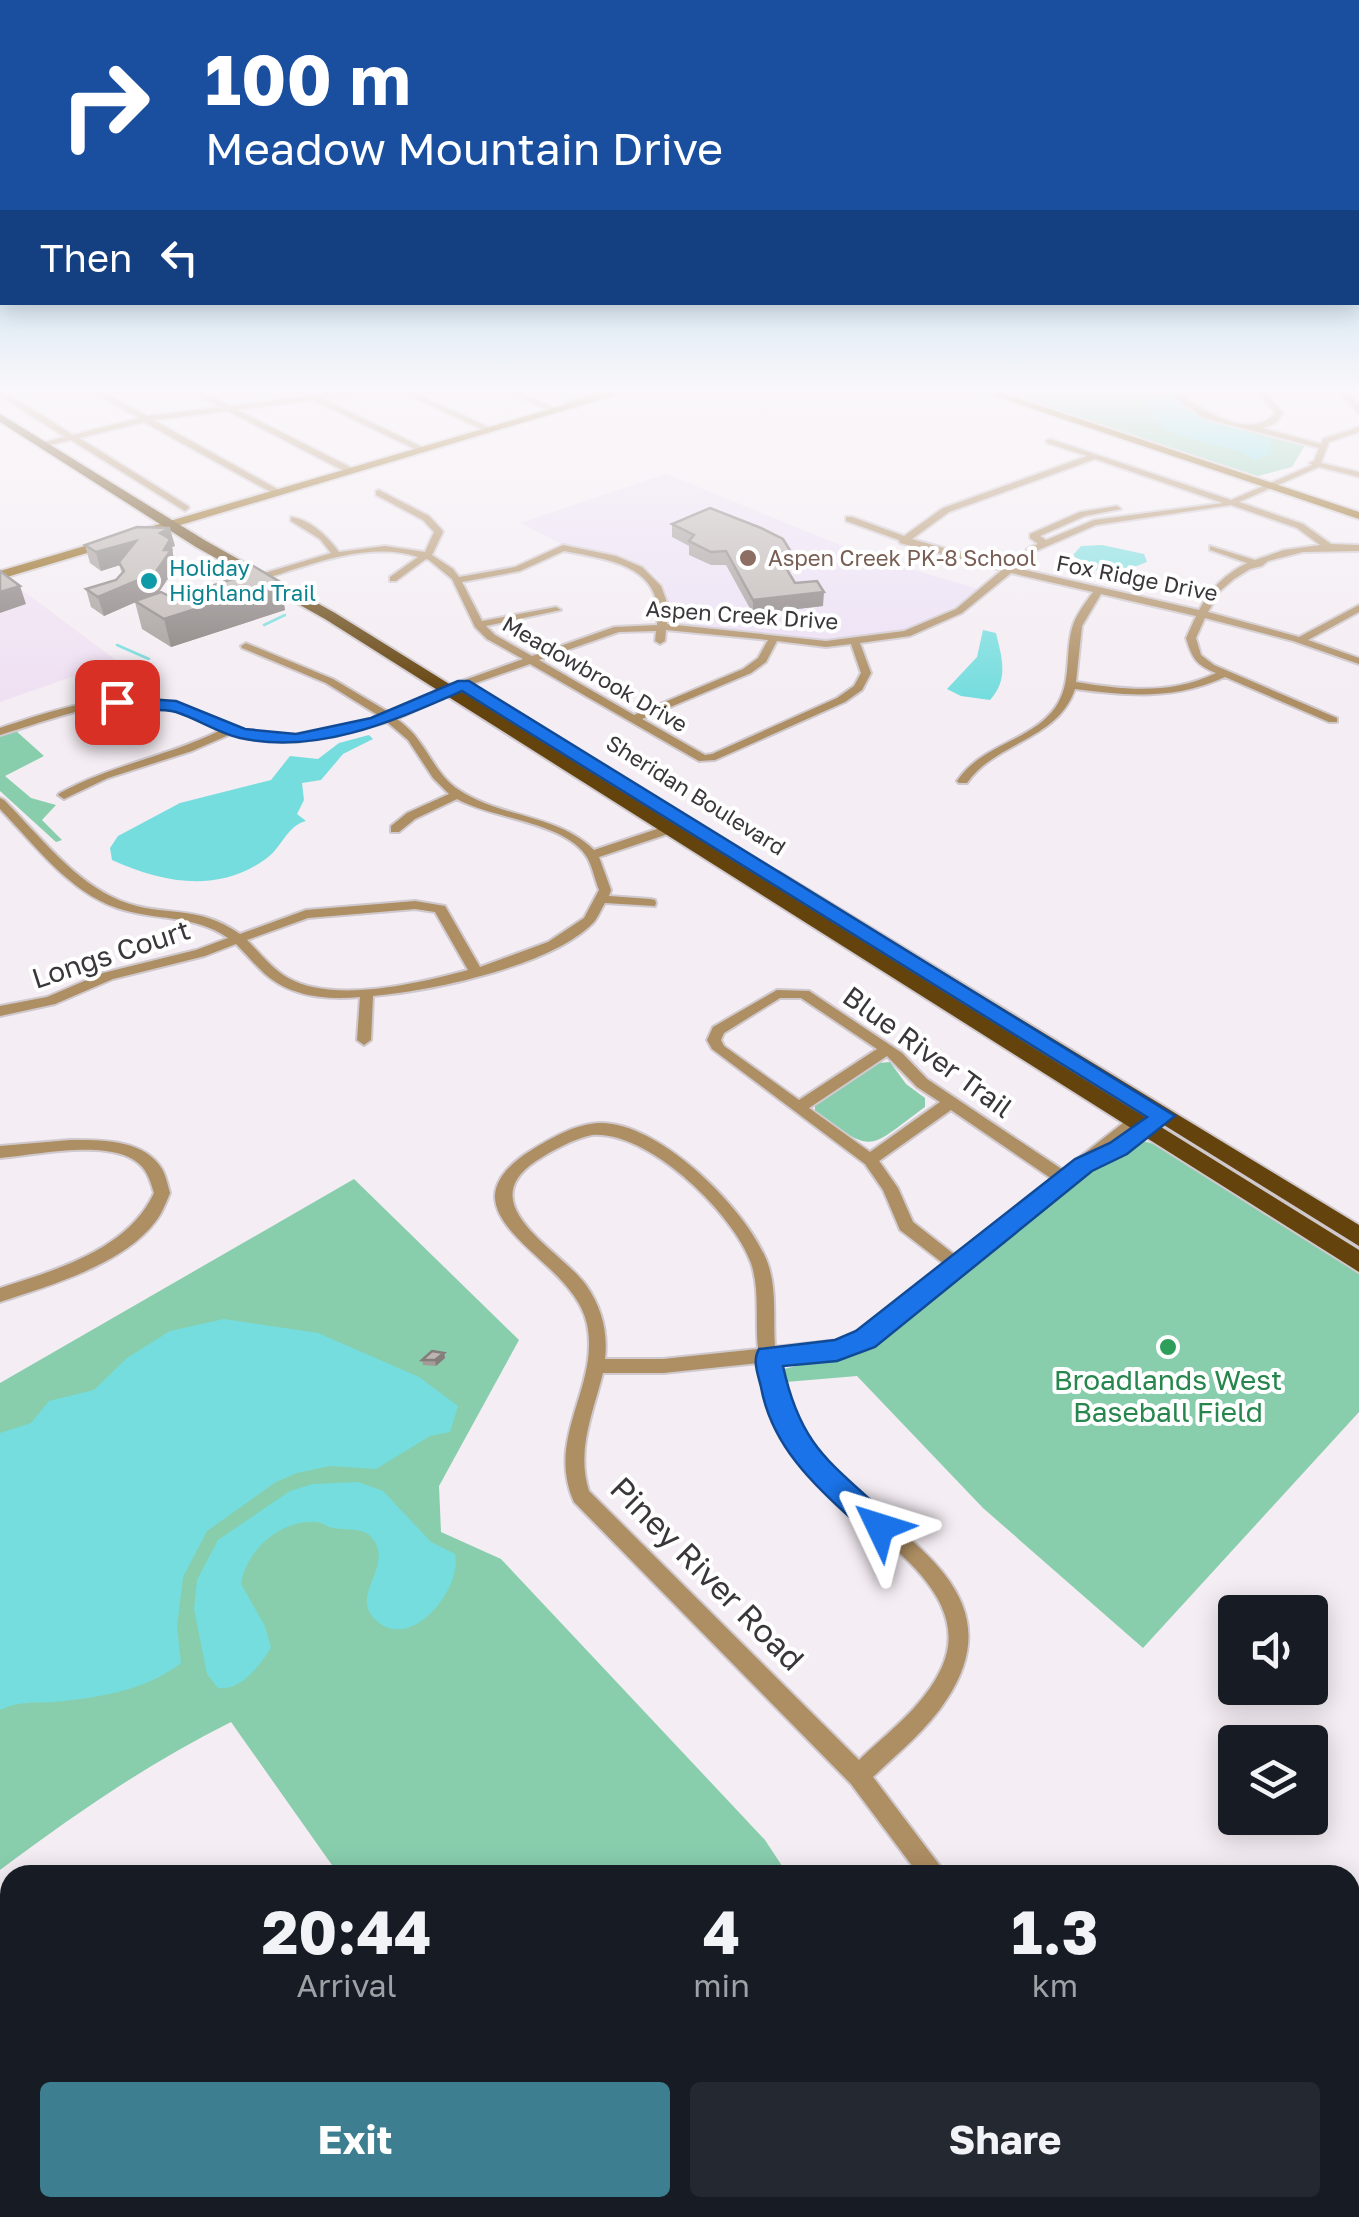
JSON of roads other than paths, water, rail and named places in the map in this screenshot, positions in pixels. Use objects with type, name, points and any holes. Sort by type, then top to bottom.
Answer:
[{"type":"main road","name":"Sheridan Boulevard","points":[[134,491],[1149,1118],[1359,1237]]},
{"type":"main road","points":[[1292,491],[1359,513]]},
{"type":"main road","points":[[0,575],[179,517],[276,492]]},
{"type":"main road","name":"Sheridan Boulevard","points":[[460,690],[670,829],[768,881]]},
{"type":"main road","name":"Sheridan Boulevard","points":[[1149,1118],[1359,1262]]},
{"type":"street","name":"Sheridan Boulevard","points":[[145,491],[179,517]]},
{"type":"street","points":[[903,541],[946,510],[997,491]]},
{"type":"street","points":[[1207,491],[1308,530],[1328,546]]},
{"type":"street","name":"Aspen Creek Drive","points":[[0,732],[74,708],[134,702],[185,709],[230,730],[262,738],[303,738],[387,718],[606,632],[663,626],[773,640],[855,642],[937,623],[1045,544],[1094,523],[1237,501],[1258,491]]},
{"type":"street","points":[[379,493],[436,527],[437,543],[392,578]]},
{"type":"street","name":"Fox Ridge Drive","points":[[849,519],[903,541],[1006,570],[1204,612],[1303,639],[1359,661]]},
{"type":"street","points":[[294,520],[323,538],[336,554]]},
{"type":"street","points":[[1333,720],[1224,674],[1202,661],[1190,644],[1219,587],[1258,564],[1288,551],[1328,546],[1359,548]]},
{"type":"street","points":[[456,580],[506,572],[558,549],[575,548],[616,559],[648,576],[662,597],[660,642]]},
{"type":"street","points":[[1213,548],[1258,564]]},
{"type":"street","points":[[268,574],[336,554],[387,550],[424,556]]},
{"type":"street","name":"Meadowbrook Drive","points":[[424,556],[448,569],[478,626],[712,764],[850,695],[866,674],[855,642]]},
{"type":"street","points":[[963,781],[968,769],[1051,720],[1072,685],[1076,633],[1098,591]]},
{"type":"street","points":[[1303,639],[1359,608]]},
{"type":"street","points":[[478,626],[556,610]]},
{"type":"street","points":[[632,719],[747,671],[762,660],[773,640]]},
{"type":"street","points":[[0,802],[105,898],[130,908],[197,917],[236,938],[259,966],[283,982],[321,994],[367,996],[476,972],[531,956],[565,941],[586,924],[602,899],[603,875],[593,855],[563,833],[492,811],[458,794],[428,767],[410,735],[387,718],[327,678],[246,646]]},
{"type":"street","points":[[1072,685],[1168,693],[1224,674]]},
{"type":"street","points":[[64,795],[88,780],[186,753],[230,730]]},
{"type":"street","points":[[396,829],[411,816],[458,794]]},
{"type":"street","points":[[593,855],[670,829]]},
{"type":"street","points":[[602,899],[650,903]]},
{"type":"street","name":"Longs Court","points":[[0,1011],[50,1002],[126,970],[200,953],[306,914],[424,906],[440,909],[476,972]]},
{"type":"street","name":"Blue River Trail","points":[[958,1266],[906,1226],[890,1188],[870,1160],[709,1045],[718,1030],[782,989],[804,994],[887,1049],[950,1103],[1066,1180]]},
{"type":"street","points":[[364,1040],[367,996]]},
{"type":"street","points":[[800,1107],[887,1049]]},
{"type":"street","points":[[870,1160],[950,1103]]},
{"type":"street","points":[[597,1366],[663,1366],[852,1346],[1149,1118]]},
{"type":"street","name":"Piney River Road","points":[[768,1357],[760,1266],[736,1220],[640,1138],[592,1124],[522,1162],[497,1186],[512,1218],[568,1271],[589,1302],[596,1322],[597,1366],[572,1452],[574,1481],[580,1496],[859,1776],[925,1865]]},
{"type":"street","points":[[0,1152],[127,1148],[147,1160],[162,1193],[152,1216],[132,1236],[60,1273],[0,1294]]},
{"type":"street","points":[[768,1357],[778,1407],[800,1451],[932,1573],[965,1634],[946,1684],[859,1776]]},
{"type":"water","points":[[1102,545],[1144,554],[1147,562],[1109,572],[1092,568],[1073,555],[1081,546]]},
{"type":"water","points":[[983,630],[996,633],[1002,660],[1000,684],[990,700],[961,696],[947,689],[977,657]]},
{"type":"water","points":[[369,735],[373,739],[343,754],[321,780],[302,783],[304,800],[297,814],[306,821],[294,827],[267,858],[249,869],[230,877],[191,881],[151,874],[112,860],[110,848],[118,836],[180,803],[271,780],[290,756],[318,759],[339,743]]},
{"type":"water","points":[[224,1319],[318,1333],[419,1377],[458,1406],[450,1432],[430,1436],[376,1469],[330,1466],[297,1473],[276,1482],[207,1531],[183,1577],[177,1627],[181,1663],[167,1673],[136,1687],[103,1695],[20,1704],[0,1710],[0,1433],[31,1423],[49,1401],[94,1390],[127,1358],[170,1331]]},
{"type":"water","points":[[358,1482],[383,1491],[431,1542],[455,1554],[455,1569],[441,1601],[416,1624],[401,1629],[386,1627],[368,1608],[378,1561],[371,1537],[362,1531],[314,1522],[287,1527],[257,1550],[241,1584],[265,1626],[271,1648],[242,1681],[218,1688],[207,1674],[194,1609],[197,1580],[218,1540],[290,1491],[313,1484]]},
{"type":"waterway","points":[[264,625],[285,615]]},
{"type":"waterway","points":[[117,645],[149,659]]},
{"type":"place","name":"Aspen Creek PK-8 School","points":[[748,558]]},
{"type":"place","name":"Holiday Highland Trail","points":[[149,581]]},
{"type":"place","name":"Broadlands West Baseball Field","points":[[1168,1347]]}]
